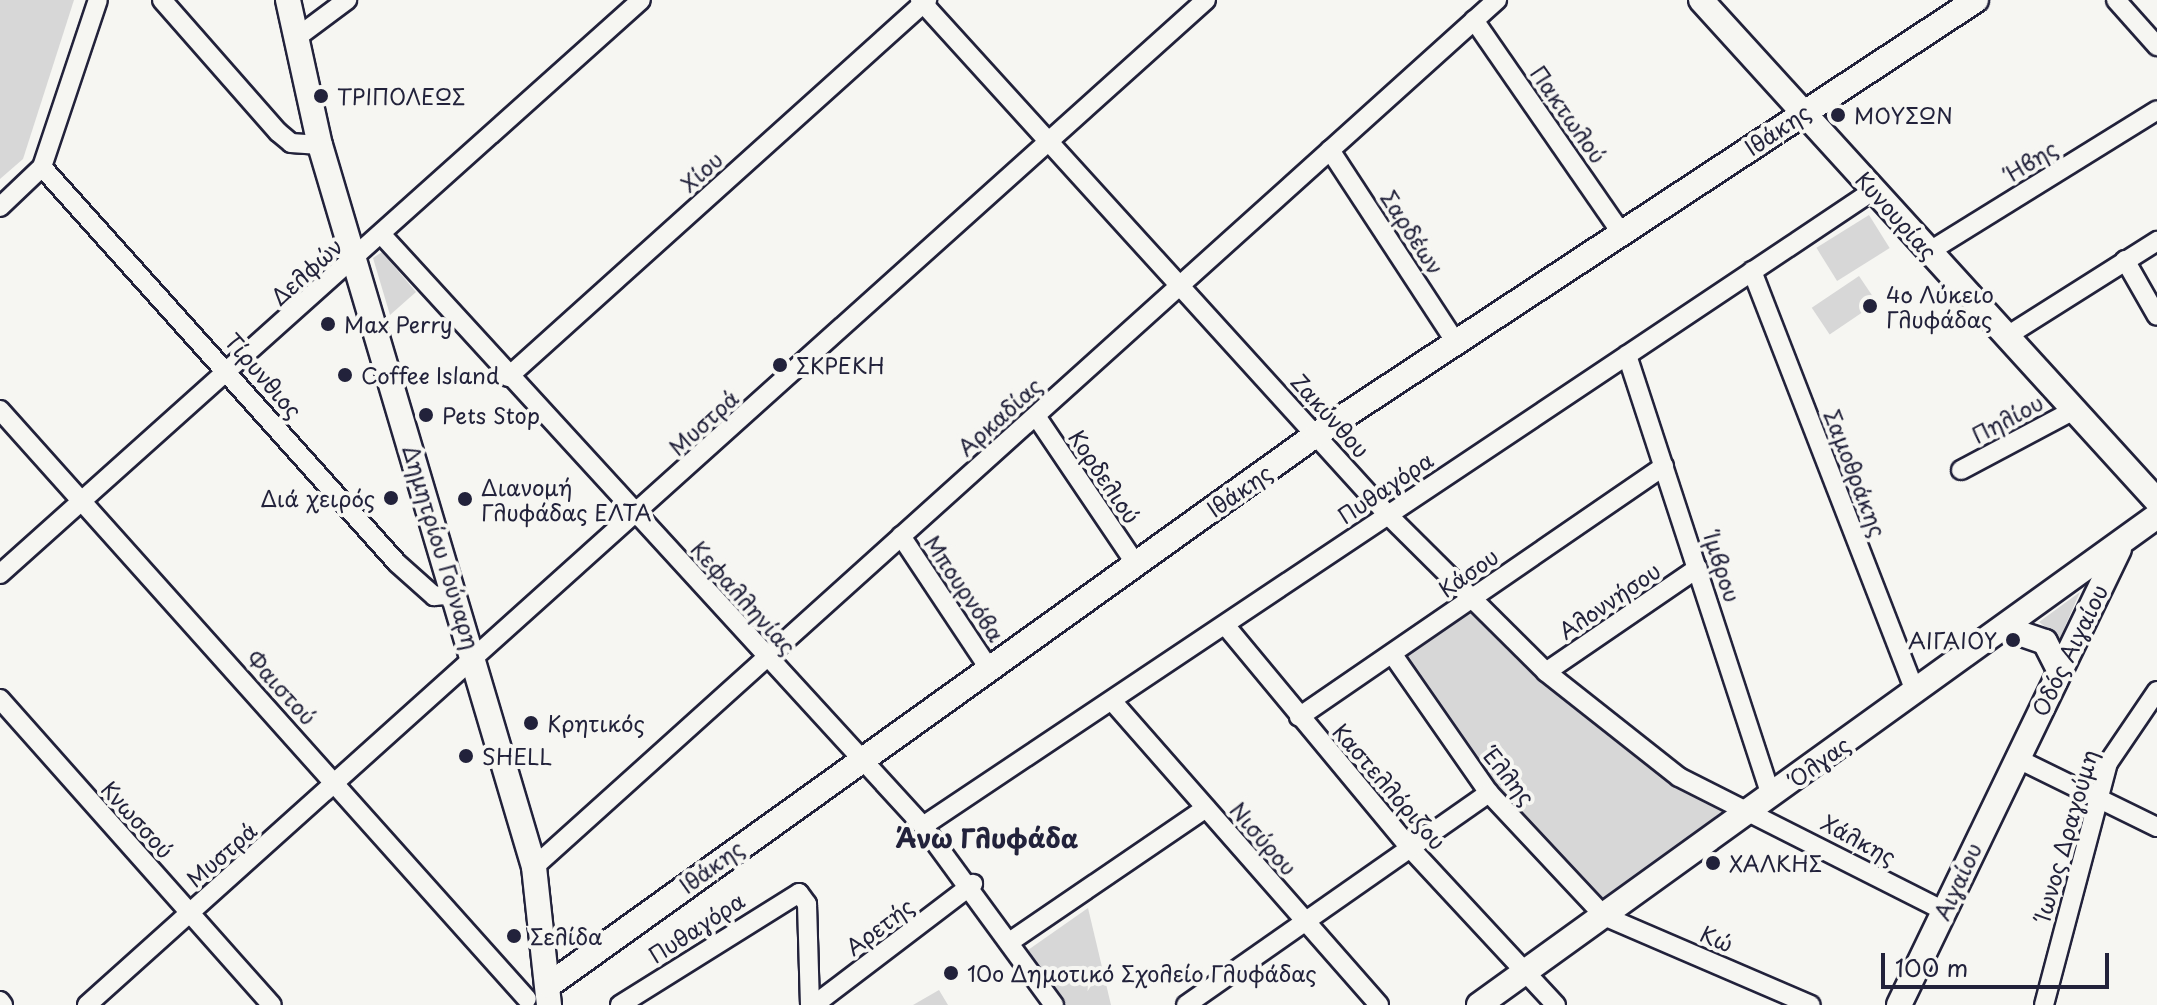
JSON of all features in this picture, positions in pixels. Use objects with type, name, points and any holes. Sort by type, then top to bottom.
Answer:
[{"type":"street","points":[[0,207],[42,167],[98,0]]},
{"type":"street","points":[[162,0],[278,132],[291,143],[320,145]]},
{"type":"street","name":"Δημητρίου Γούναρη","points":[[288,0],[320,145],[457,594],[534,867],[536,998]]},
{"type":"street","points":[[296,38],[347,0]]},
{"type":"street","name":"Δελφών","points":[[0,574],[82,504],[641,0]]},
{"type":"street","name":"Μυστρά","points":[[87,1005],[476,662],[1206,0]]},
{"type":"street","name":"Αρκαδίας","points":[[534,867],[1497,0]]},
{"type":"street","name":"Κυνουρίας","points":[[1701,0],[2157,501]]},
{"type":"street","name":"Ιθάκης","points":[[536,998],[858,758],[1317,434],[1455,341],[1623,235],[1802,111],[1976,0]]},
{"type":"street","points":[[2116,0],[2157,46]]},
{"type":"street","name":"Ζακύνθου","points":[[923,1],[1387,514],[1470,600],[1546,672],[1679,777],[1761,802]]},
{"type":"street","name":"Χίου","points":[[508,377],[923,1]]},
{"type":"street","name":"Πακτωλού","points":[[1474,20],[1623,235]]},
{"type":"street","name":"Ήβης","points":[[1930,251],[2157,110]]},
{"type":"street","name":"Σαρδέων","points":[[1330,150],[1455,341]]},
{"type":"street","name":"Τίρυνθιος","points":[[42,167],[229,371],[423,590],[457,594]]},
{"type":"street","name":"Πυθαγόρα","points":[[923,826],[1113,702],[1387,514],[1874,190]]},
{"type":"street","name":"Κεφαλληνίας","points":[[381,234],[508,377],[923,826],[973,884],[1054,1005]]},
{"type":"street","points":[[2007,336],[2157,241]]},
{"type":"street","points":[[2125,260],[2157,316]]},
{"type":"street","name":"Σαμοθράκης","points":[[1752,271],[1915,692]]},
{"type":"street","name":"Ίμβρου","points":[[1627,355],[1698,568],[1761,802]]},
{"type":"street","name":"Φαιστού","points":[[0,410],[337,784],[536,998]]},
{"type":"street","name":"Πηλίου","points":[[1961,470],[2074,410]]},
{"type":"street","name":"Κορδελιού","points":[[1036,416],[1135,563]]},
{"type":"street","name":"Κάσου","points":[[1299,717],[1664,466]]},
{"type":"street","name":"Όλγας","points":[[1479,1005],[2157,516]]},
{"type":"street","name":"Μπουρνόβα","points":[[901,536],[988,667]]},
{"type":"street","name":"Οδóς Αιγαίου","points":[[2016,758],[2122,543]]},
{"type":"street","name":"Αλοννήσου","points":[[1546,672],[1698,568]]},
{"type":"street","name":"Καστελλόριζου","points":[[1225,625],[1411,849],[1556,1005]]},
{"type":"street","points":[[2004,628],[2045,642],[2059,669]]},
{"type":"street","name":"Έλλης","points":[[1393,655],[1489,793],[1604,916]]},
{"type":"street","name":"Ίωνος Δραγούμη","points":[[2044,1005],[2097,797],[2118,739],[2157,691]]},
{"type":"street","name":"Κνωσσού","points":[[0,699],[272,1005]]},
{"type":"street","name":"Νισύρου","points":[[1113,702],[1379,1005]]},
{"type":"street","points":[[2016,758],[2157,827]]},
{"type":"street","name":"Αιγαίου","points":[[1899,1005],[2016,758]]},
{"type":"street","points":[[1196,1002],[1304,920],[1489,793]]},
{"type":"street","name":"Χάλκης","points":[[1761,802],[1944,911]]},
{"type":"street","points":[[1011,941],[1206,808]]},
{"type":"street","name":"Αρετής","points":[[812,1005],[973,884]]},
{"type":"street","name":"Πυθαγόρα","points":[[620,1005],[799,893]]},
{"type":"street","name":"Αρετής","points":[[799,893],[807,904],[812,1005]]},
{"type":"street","name":"Κώ","points":[[1604,916],[1811,1005]]},
{"type":"shaded area","points":[[0,0],[74,0],[23,159],[0,179]]},
{"type":"shaded area","points":[[1869,215],[1890,248],[1837,281],[1816,248]]},
{"type":"shaded area","points":[[382,252],[416,292],[390,315],[373,258]]},
{"type":"shaded area","points":[[1859,276],[1877,303],[1830,334],[1812,308]]},
{"type":"shaded area","points":[[2080,592],[2060,638],[2039,622]]},
{"type":"shaded area","points":[[1470,606],[1740,814],[1609,909],[1501,794],[1402,654]]},
{"type":"shaded area","points":[[1088,908],[1111,1005],[1062,1005],[1028,950]]},
{"type":"shaded area","points":[[939,990],[948,1005],[913,1005]]},
{"type":"place","name":"ΤΡΙΠΟΛΕΩΣ","points":[[321,96]]},
{"type":"place","name":"ΜΟΥΣΩΝ","points":[[1838,115]]},
{"type":"place","name":"4ο Λύκειο Γλυφάδας","points":[[1870,306]]},
{"type":"place","name":"Max Perry","points":[[328,324]]},
{"type":"place","name":"ΣΚΡΕΚΗ","points":[[780,365]]},
{"type":"place","name":"Coffee Island","points":[[345,375]]},
{"type":"place","name":"Pets Stop","points":[[426,415]]},
{"type":"place","name":"Διά χειρός","points":[[391,498]]},
{"type":"place","name":"Διανομή Γλυφάδας ΕΛΤΑ","points":[[465,499]]},
{"type":"place","name":"ΑΙΓΑΙΟΥ","points":[[2013,640]]},
{"type":"place","name":"Κρητικός","points":[[531,723]]},
{"type":"place","name":"SHELL","points":[[466,756]]},
{"type":"place","name":"ΧΑΛΚΗΣ","points":[[1713,863]]},
{"type":"place","name":"Σελίδα","points":[[514,936]]},
{"type":"place","name":"10o Δημοτικό Σχολείο Γλυφάδας","points":[[951,973]]},
{"type":"district","name":"Άνω Γλυφάδα","points":[[987,838]]}]
